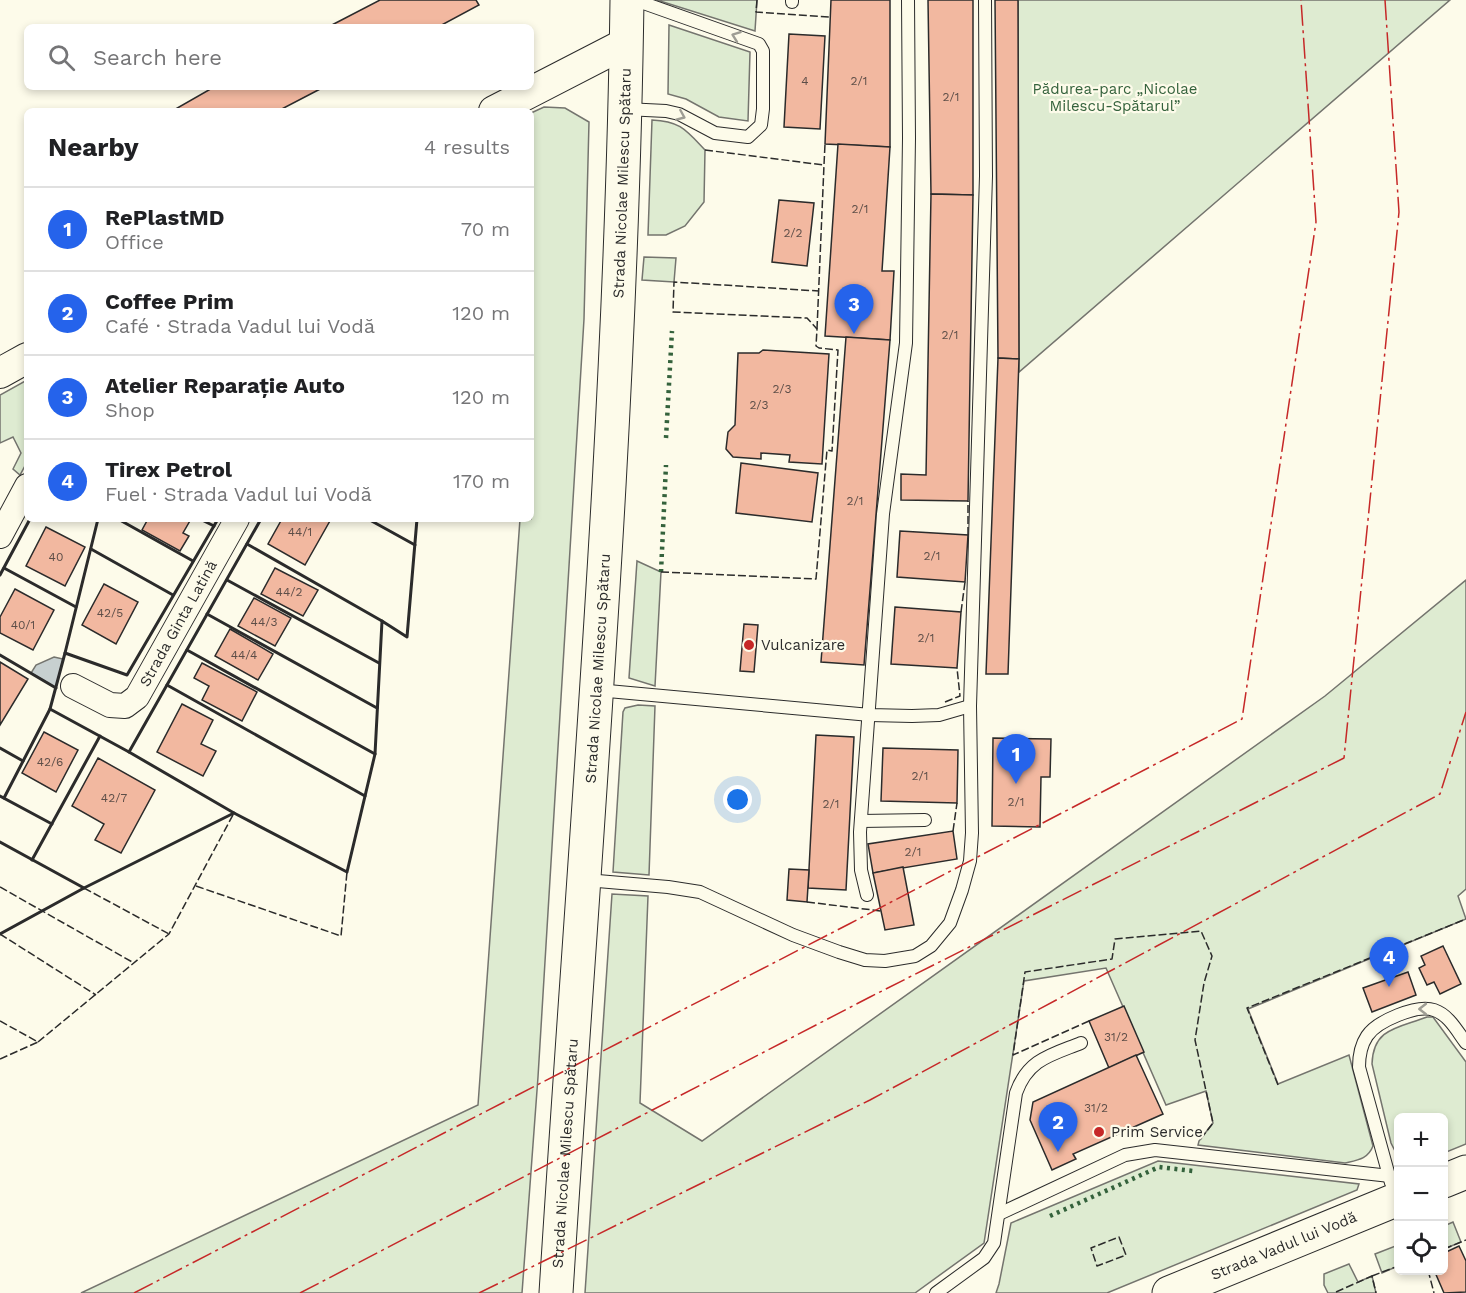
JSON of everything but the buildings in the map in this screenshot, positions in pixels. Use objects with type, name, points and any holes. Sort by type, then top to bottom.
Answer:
[{"type":"main road","name":"Strada Nicolae Milescu Spătaru","points":[[556,1293],[596,690],[617,322],[627,0]]},
{"type":"main road","points":[[1448,1179],[1466,1172]]},
{"type":"main road","name":"Strada Vadul lui Vodă","points":[[1169,1293],[1394,1192]]},
{"type":"street","points":[[500,108],[626,43]]},
{"type":"street","points":[[0,373],[24,360]]},
{"type":"street","points":[[0,536],[24,492]]},
{"type":"street","name":"Strada Ginta Latină","points":[[73,686],[110,705],[125,706],[137,697],[235,522]]},
{"type":"lane","points":[[624,109],[666,111],[679,114],[715,133],[748,138],[761,125],[763,109],[763,51],[759,44],[635,0]]},
{"type":"lane","points":[[867,895],[861,870],[861,821],[883,514],[906,343],[909,138],[908,0]]},
{"type":"lane","points":[[584,880],[668,886],[700,892],[793,935],[865,960],[885,961],[915,956],[931,946],[950,923],[970,861],[972,833],[970,706],[986,176],[985,0]]},
{"type":"lane","points":[[596,690],[912,716],[939,715],[970,706]]},
{"type":"lane","points":[[861,821],[925,820]]},
{"type":"lane","points":[[1394,1189],[1359,1067],[1360,1051],[1366,1038],[1371,1031],[1382,1024],[1412,1009],[1422,1008],[1433,1009],[1443,1014],[1466,1043]]},
{"type":"lane","points":[[936,1293],[971,1269],[990,1251],[994,1243],[1016,1093],[1023,1076],[1039,1060],[1081,1043]]},
{"type":"lane","points":[[999,1214],[1125,1155],[1155,1150],[1394,1192]]},
{"type":"green space","points":[[657,0],[757,0],[755,31]]},
{"type":"green space","name":"Pădurea-parc „Nicolae Milescu-Spătarul”","points":[[1018,0],[1450,0],[1019,372]]},
{"type":"green space","points":[[669,25],[750,52],[748,121],[719,117],[686,99],[668,94]]},
{"type":"green space","points":[[544,107],[565,108],[589,122],[584,319],[538,1077],[522,1293],[81,1293],[478,1105],[520,522],[534,522],[534,112]]},
{"type":"green space","points":[[652,120],[669,122],[682,128],[705,150],[704,202],[685,226],[666,235],[648,235]]},
{"type":"green space","points":[[644,257],[676,258],[674,282],[642,280]]},
{"type":"green space","points":[[24,382],[24,468],[20,475],[13,469],[21,453],[13,437],[0,443],[0,395]]},
{"type":"green space","points":[[637,561],[661,572],[655,686],[629,678]]},
{"type":"green space","points":[[1466,580],[1466,889],[1458,896],[1466,919],[1248,1009],[1278,1084],[1349,1055],[1373,1146],[1365,1156],[1345,1163],[1198,1145],[1213,1123],[1206,1091],[1166,1105],[1106,968],[1024,981],[984,1243],[915,1293],[585,1293],[612,894],[648,896],[640,1103],[702,1141],[1325,696]]},
{"type":"green space","points":[[638,705],[655,706],[649,875],[613,872],[623,712],[625,708]]},
{"type":"green space","points":[[1433,1017],[1466,1062],[1466,1144],[1448,1151],[1448,1113],[1394,1113],[1394,1149],[1372,1064],[1373,1052],[1377,1043],[1382,1036],[1397,1027]]},
{"type":"green space","points":[[1158,1161],[1359,1184],[1357,1190],[1107,1293],[996,1293],[1011,1223]]},
{"type":"green space","points":[[1453,1222],[1461,1242],[1448,1247],[1448,1224]]},
{"type":"green space","points":[[1394,1247],[1394,1268],[1382,1273],[1375,1254]]},
{"type":"green space","points":[[1349,1264],[1358,1282],[1372,1276],[1376,1293],[1328,1293],[1324,1285],[1324,1274]]},
{"type":"shaded area","points":[[54,657],[63,659],[56,688],[31,673],[36,665]]},
{"type":"hedge","points":[[666,438],[672,331]]},
{"type":"hedge","points":[[661,572],[666,465]]},
{"type":"hedge","points":[[1050,1216],[1159,1167],[1193,1171]]},
{"type":"fence","points":[[757,0],[756,12],[830,17]]},
{"type":"fence","points":[[705,150],[824,165],[825,144]]},
{"type":"fence","points":[[817,329],[824,165]]},
{"type":"fence","points":[[661,572],[816,579],[827,450],[832,451],[838,350],[816,346],[817,329],[807,318],[673,312],[674,282],[819,291]]},
{"type":"fence","points":[[968,501],[968,535]]},
{"type":"fence","points":[[961,612],[965,582]]},
{"type":"fence","points":[[945,702],[960,696],[957,668]]},
{"type":"fence","points":[[953,831],[957,803]]},
{"type":"fence","points":[[38,1042],[169,934],[234,813]]},
{"type":"fence","points":[[196,886],[341,936],[347,872]]},
{"type":"fence","points":[[0,887],[134,963]]},
{"type":"fence","points":[[84,888],[169,934]]},
{"type":"fence","points":[[807,902],[881,911]]},
{"type":"fence","points":[[1278,1085],[1247,1008],[1466,919]]},
{"type":"fence","points":[[1089,1021],[1013,1055],[1025,972],[1112,959],[1115,939],[1201,931],[1212,956],[1204,983],[1195,1040],[1213,1123],[1199,1141]]},
{"type":"fence","points":[[0,934],[96,995]]},
{"type":"fence","points":[[0,1021],[38,1042],[0,1059]]},
{"type":"fence","points":[[1119,1237],[1126,1255],[1097,1266],[1091,1248],[1119,1237]]},
{"type":"fence","points":[[1448,1247],[1466,1240]]},
{"type":"fence","points":[[1372,1276],[1394,1268]]},
{"type":"fence","points":[[1429,1275],[1434,1293]]},
{"type":"fence","points":[[1336,1292],[1372,1276],[1376,1293]]},
{"type":"wall","points":[[0,575],[28,522]]},
{"type":"wall","points":[[65,653],[97,522]]},
{"type":"wall","points":[[123,522],[193,561]]},
{"type":"wall","points":[[206,522],[214,526]]},
{"type":"wall","points":[[216,522],[127,675],[65,653],[50,709],[129,752],[259,522]]},
{"type":"wall","points":[[373,522],[415,545]]},
{"type":"wall","points":[[0,934],[84,888],[234,813],[347,872],[375,754],[382,621],[407,637],[417,522]]},
{"type":"wall","points":[[247,544],[382,621]]},
{"type":"wall","points":[[91,549],[173,595]]},
{"type":"wall","points":[[4,568],[76,607]]},
{"type":"wall","points":[[227,580],[379,663]]},
{"type":"wall","points":[[207,614],[377,708]]},
{"type":"wall","points":[[187,650],[375,754]]},
{"type":"wall","points":[[0,655],[56,688]]},
{"type":"wall","points":[[167,685],[365,796]]},
{"type":"wall","points":[[4,798],[50,709]]},
{"type":"wall","points":[[32,860],[100,736]]},
{"type":"wall","points":[[0,748],[23,761]]},
{"type":"wall","points":[[129,752],[234,813]]},
{"type":"wall","points":[[0,796],[52,824]]},
{"type":"wall","points":[[0,842],[84,888]]},
{"type":"power","points":[[134,1293],[1242,719],[1316,222],[1301,0]]},
{"type":"power","points":[[300,1293],[870,997],[1344,758],[1399,212],[1385,0]]},
{"type":"power","points":[[479,1293],[870,1100],[1440,794],[1466,712]]},
{"type":"place","name":"Atelier Reparație Auto","points":[[854,334]]},
{"type":"place","name":"Vulcanizare","points":[[749,645]]},
{"type":"place","name":"RePlastMD","points":[[1016,784]]},
{"type":"place","name":"Tirex Petrol","points":[[1389,987]]},
{"type":"place","name":"Prim Service","points":[[1099,1132]]},
{"type":"place","name":"Coffee Prim","points":[[1058,1152]]}]
